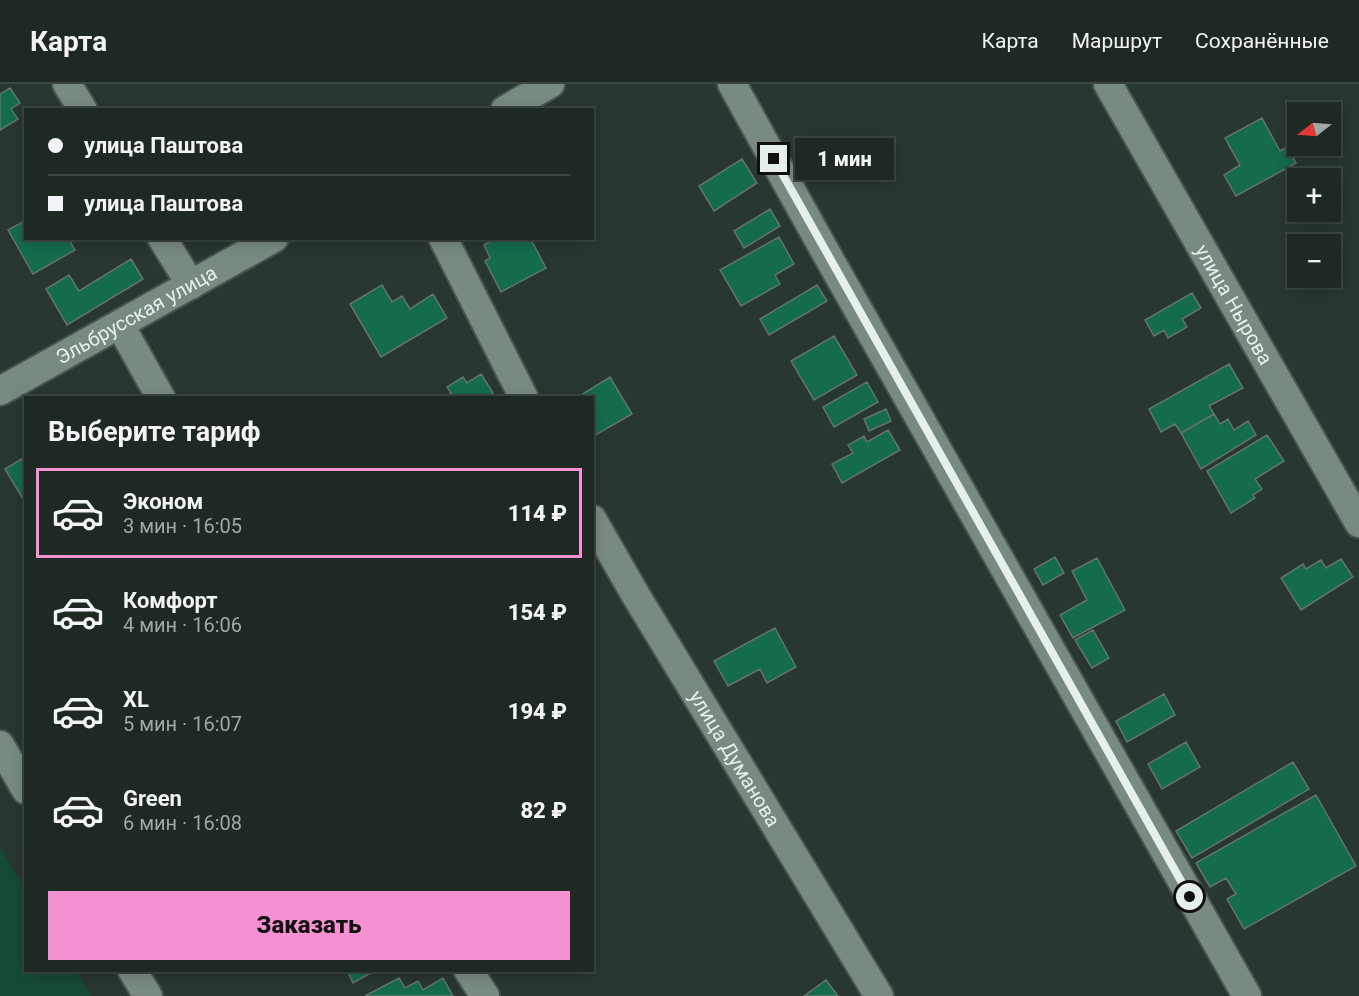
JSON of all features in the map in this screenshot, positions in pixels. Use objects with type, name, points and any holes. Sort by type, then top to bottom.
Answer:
[{"type":"street","points":[[67,84],[82,108]]},
{"type":"street","points":[[519,97],[550,84]]},
{"type":"street","points":[[732,84],[1247,996]]},
{"type":"street","name":"улица Нырова","points":[[1108,84],[1359,523]]},
{"type":"street","points":[[163,240],[191,285]]},
{"type":"street","name":"Эльбрусская улица","points":[[0,392],[270,240]]},
{"type":"street","points":[[444,240],[523,396]]},
{"type":"street","points":[[120,324],[160,396]]},
{"type":"street","name":"улица Думанова","points":[[594,522],[879,996]]},
{"type":"street","points":[[0,745],[24,787]]},
{"type":"street","points":[[133,972],[148,996]]},
{"type":"street","points":[[469,972],[485,996]]},
{"type":"green space","points":[[0,847],[24,887],[24,972],[77,972],[91,996],[0,996]]},
{"type":"building","points":[[10,88],[20,103],[11,109],[18,119],[0,130],[0,94]]},
{"type":"building","points":[[1262,118],[1280,151],[1287,147],[1287,156],[1292,156],[1296,163],[1236,196],[1224,175],[1240,165],[1225,138]]},
{"type":"building","points":[[742,159],[757,183],[714,211],[699,186]]},
{"type":"building","points":[[770,209],[780,226],[744,248],[734,231]]},
{"type":"building","points":[[24,221],[24,240],[69,240],[75,250],[33,274],[8,230]]},
{"type":"building","points":[[779,237],[794,264],[775,275],[780,284],[741,306],[720,270]]},
{"type":"building","points":[[492,240],[531,240],[546,268],[501,292],[485,261],[490,258],[484,245]]},
{"type":"building","points":[[131,259],[143,279],[67,325],[46,289],[69,275],[79,291]]},
{"type":"building","points":[[382,285],[392,302],[402,296],[410,309],[433,294],[447,318],[381,357],[350,304]]},
{"type":"building","points":[[817,285],[827,301],[769,335],[760,319]]},
{"type":"building","points":[[1192,293],[1201,308],[1182,319],[1187,327],[1168,338],[1164,330],[1154,336],[1145,320]]},
{"type":"building","points":[[834,336],[857,375],[814,400],[791,361]]},
{"type":"building","points":[[1229,364],[1243,388],[1209,406],[1214,414],[1181,433],[1175,424],[1161,432],[1149,409]]},
{"type":"building","points":[[481,374],[493,393],[488,396],[447,396],[451,393],[447,387],[463,377],[467,383]]},
{"type":"building","points":[[610,377],[632,414],[594,436],[594,396],[579,396]]},
{"type":"building","points":[[867,382],[878,402],[834,427],[823,407]]},
{"type":"building","points":[[886,409],[891,421],[869,431],[864,419]]},
{"type":"building","points":[[1214,414],[1220,424],[1228,419],[1234,430],[1248,421],[1256,435],[1201,469],[1181,433]]},
{"type":"building","points":[[888,430],[900,450],[842,483],[832,464],[853,453],[848,445],[864,436],[867,442]]},
{"type":"building","points":[[1267,435],[1284,461],[1255,479],[1262,489],[1253,495],[1255,498],[1231,513],[1207,471]]},
{"type":"building","points":[[23,458],[24,501],[5,469]]},
{"type":"building","points":[[1055,557],[1064,573],[1043,585],[1034,569]]},
{"type":"building","points":[[1097,558],[1125,610],[1073,638],[1060,615],[1087,600],[1072,571]]},
{"type":"building","points":[[1341,559],[1353,577],[1301,610],[1281,578],[1303,564],[1306,569],[1321,560],[1326,568]]},
{"type":"building","points":[[775,628],[796,667],[767,683],[760,669],[728,686],[714,661]]},
{"type":"building","points":[[1093,630],[1109,658],[1092,668],[1075,640]]},
{"type":"building","points":[[1164,694],[1175,715],[1127,742],[1116,721]]},
{"type":"building","points":[[1186,742],[1200,767],[1162,789],[1148,764]]},
{"type":"building","points":[[1293,762],[1309,789],[1192,858],[1176,831]]},
{"type":"building","points":[[1316,795],[1356,866],[1244,929],[1227,899],[1236,894],[1226,878],[1210,887],[1196,863]]},
{"type":"building","points":[[348,972],[372,972],[353,983]]},
{"type":"building","points":[[399,978],[405,988],[418,981],[423,990],[443,978],[453,996],[365,996]]},
{"type":"building","points":[[826,980],[838,996],[804,996]]},
{"type":"route","points":[[774,159],[1190,897]]}]
